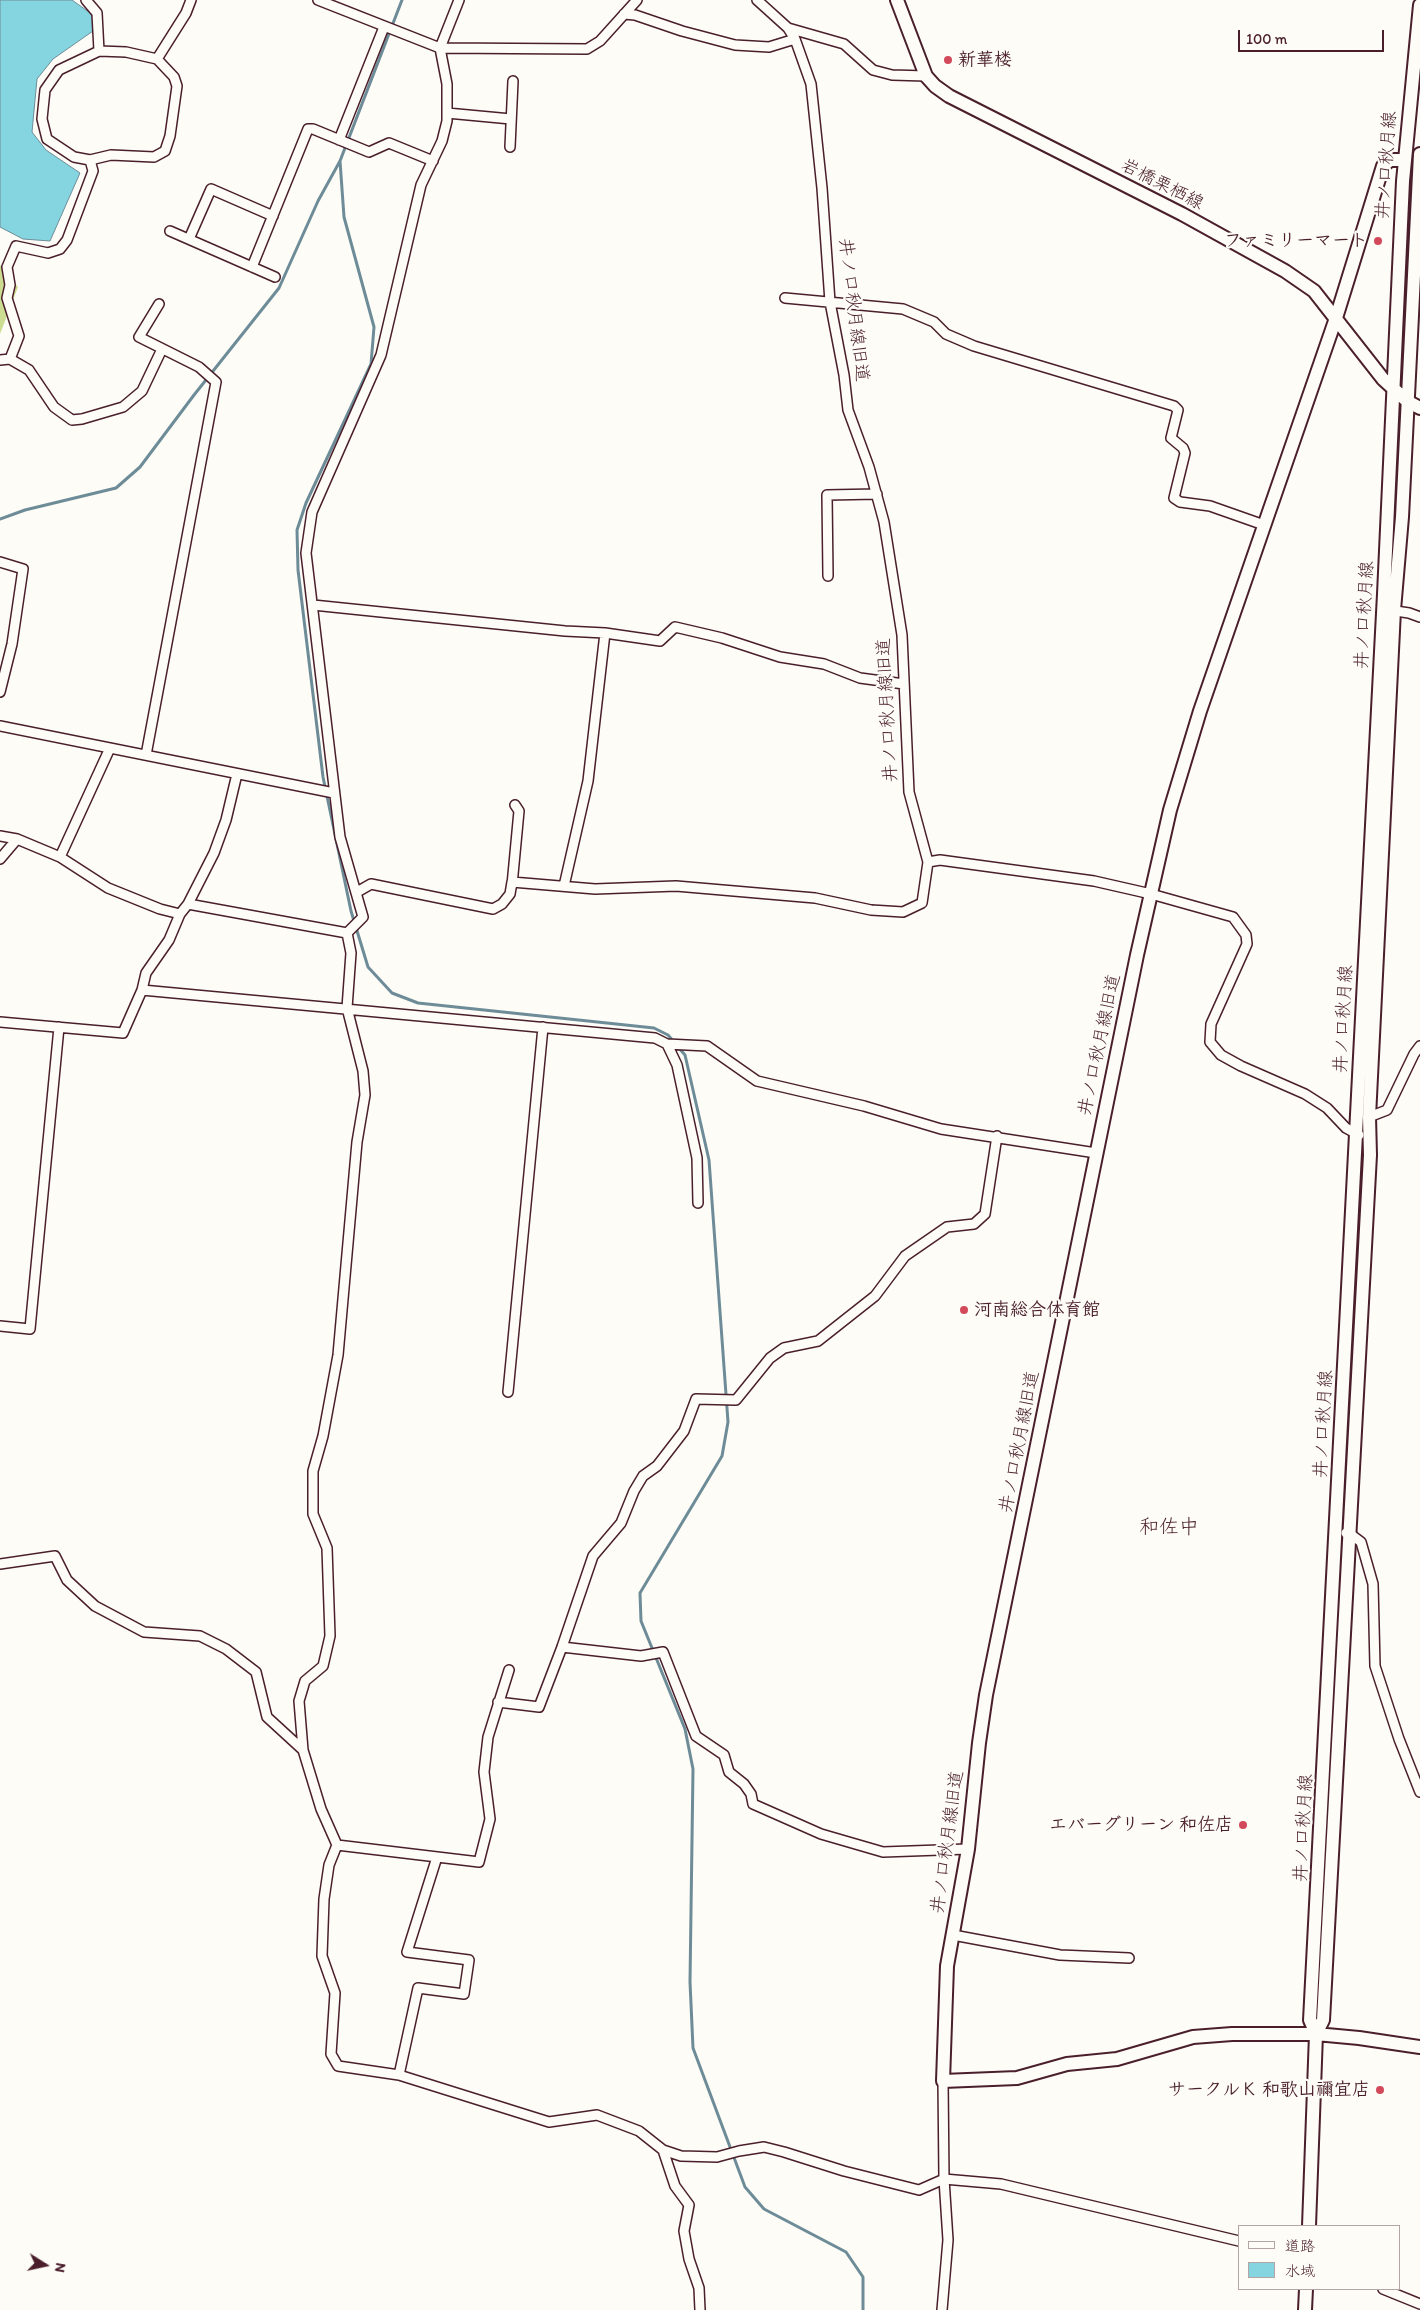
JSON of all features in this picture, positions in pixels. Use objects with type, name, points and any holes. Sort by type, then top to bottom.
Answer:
[{"type":"main road","name":"岩橋栗栖線","points":[[896,0],[926,76],[949,96],[1182,214],[1284,271],[1314,291],[1383,379],[1408,401],[1420,408]]},
{"type":"main road","name":"井ノ口秋月線","points":[[1309,2225],[1316,2034],[1323,2020],[1350,1533],[1369,1138],[1389,610],[1394,389],[1404,160],[1420,5]]},
{"type":"main road","name":"井ノ口秋月線","points":[[1316,2034],[1310,2020],[1355,1134],[1389,610],[1408,401],[1420,154]]},
{"type":"main road","name":"井ノ口秋月線旧道","points":[[943,2081],[947,1966],[968,1849],[986,1695],[1096,1153],[1151,894],[1175,792],[1200,711],[1336,318],[1383,166],[1390,160],[1404,160]]},
{"type":"main road","points":[[943,2081],[1017,2078],[1067,2064],[1117,2059],[1193,2038],[1232,2034],[1316,2034],[1420,2047]]},
{"type":"main road","points":[[1305,2310],[1306,2290]]},
{"type":"street","points":[[86,0],[98,12],[99,51]]},
{"type":"street","points":[[158,59],[186,13],[191,0]]},
{"type":"street","points":[[318,0],[440,48],[587,49],[600,41],[636,0]]},
{"type":"street","points":[[348,932],[363,917],[340,837],[306,553],[312,512],[381,355],[420,185],[442,141],[448,113],[447,84],[440,48],[460,0]]},
{"type":"street","name":"井ノ口秋月線旧道","points":[[757,0],[788,28],[795,39],[811,84],[822,188],[830,302],[844,375],[848,410],[878,494],[884,522],[902,635],[909,792],[928,862]]},
{"type":"street","points":[[624,14],[635,15],[682,31],[735,45],[770,47],[795,39]]},
{"type":"street","points":[[339,140],[384,27]]},
{"type":"street","points":[[788,28],[844,44],[873,70],[892,74],[926,76]]},
{"type":"street","points":[[99,51],[126,52],[158,59],[174,77],[177,86],[170,136],[165,151],[154,157],[111,155],[90,160],[74,156],[47,140],[42,119],[45,90],[58,70],[99,51]]},
{"type":"street","points":[[510,147],[513,82]]},
{"type":"street","points":[[448,113],[511,119]]},
{"type":"street","points":[[252,267],[308,129],[313,129],[369,152],[389,144],[433,161]]},
{"type":"street","points":[[10,358],[19,336],[7,298],[10,285],[7,267],[16,246],[48,254],[60,249],[67,240],[93,171],[90,160]]},
{"type":"street","points":[[188,239],[211,189],[273,216]]},
{"type":"street","points":[[170,231],[275,277]]},
{"type":"street","points":[[785,298],[903,309],[934,322],[946,334],[974,346],[1174,406],[1178,410],[1171,438],[1183,448],[1185,453],[1174,498],[1180,502],[1210,506],[1264,524]]},
{"type":"street","points":[[146,755],[216,382],[199,367],[139,337],[159,304]]},
{"type":"street","points":[[0,360],[10,358],[29,370],[54,408],[72,420],[82,419],[123,407],[142,391],[162,348]]},
{"type":"street","points":[[828,576],[828,495],[878,494]]},
{"type":"street","points":[[0,562],[23,568],[12,644],[0,692]]},
{"type":"street","points":[[313,605],[565,631],[605,633],[660,641],[674,627],[722,638],[780,657],[824,664],[860,678],[904,684]]},
{"type":"street","points":[[1389,610],[1420,617]]},
{"type":"street","points":[[564,886],[588,781],[605,633]]},
{"type":"street","points":[[0,726],[237,774],[279,780],[334,793]]},
{"type":"street","points":[[60,857],[110,748]]},
{"type":"street","points":[[0,1022],[123,1033],[142,990],[146,973],[169,940],[180,914],[188,904],[214,853],[226,820],[237,774]]},
{"type":"street","points":[[357,892],[371,884],[493,909],[502,904],[510,894],[512,885],[519,811],[515,805]]},
{"type":"street","points":[[0,836],[17,839],[60,857],[108,888],[160,909],[180,914]]},
{"type":"street","points":[[0,859],[17,839]]},
{"type":"street","points":[[512,885],[512,882],[596,890],[676,886],[815,898],[871,910],[903,912],[922,903],[928,862],[940,860],[1094,881],[1151,894],[1233,917],[1246,936],[1247,944],[1211,1024],[1210,1042],[1221,1055],[1241,1066],[1305,1094],[1327,1108],[1346,1128],[1355,1134],[1369,1138]]},
{"type":"street","points":[[188,904],[348,932]]},
{"type":"street","points":[[348,932],[351,953],[348,1008],[363,1071],[366,1094],[357,1142],[338,1355],[323,1436],[312,1471],[312,1514],[326,1548],[330,1636],[324,1666],[305,1680],[299,1701],[304,1750],[321,1809],[337,1845],[329,1865],[324,1899],[322,1956],[334,1993],[332,2054],[338,2066],[399,2075],[549,2122],[597,2115],[639,2131],[663,2150],[681,2156],[717,2157],[764,2147],[844,2171],[919,2190],[944,2179],[1000,2184],[1238,2240]]},
{"type":"street","points":[[142,990],[656,1038],[668,1044],[707,1046],[757,1080],[864,1106],[941,1129],[1096,1153]]},
{"type":"street","points":[[0,1326],[30,1330],[59,1027]]},
{"type":"street","points":[[508,1392],[543,1027]]},
{"type":"street","points":[[668,1044],[677,1065],[697,1158],[698,1203]]},
{"type":"street","points":[[1369,1116],[1387,1110],[1414,1054],[1420,1046]]},
{"type":"street","points":[[498,1702],[538,1707],[562,1647],[593,1556],[621,1523],[634,1491],[643,1476],[657,1466],[684,1431],[696,1399],[736,1400],[770,1358],[784,1348],[818,1341],[874,1296],[904,1256],[947,1227],[974,1224],[985,1214],[996,1136]]},
{"type":"street","points":[[1336,1533],[1350,1533],[1361,1542],[1373,1584],[1375,1666],[1399,1739],[1420,1792]]},
{"type":"street","points":[[0,1564],[54,1556],[67,1580],[95,1606],[144,1632],[200,1636],[226,1649],[256,1672],[267,1717],[304,1750]]},
{"type":"street","points":[[562,1647],[641,1656],[663,1652],[696,1736],[724,1755],[729,1772],[744,1784],[751,1794],[753,1804],[821,1834],[883,1852],[968,1849]]},
{"type":"street","points":[[337,1845],[479,1862],[490,1819],[484,1772],[488,1737],[509,1670]]},
{"type":"street","points":[[399,2075],[418,1988],[464,1994],[469,1960],[407,1952],[437,1857]]},
{"type":"street","points":[[953,1935],[1060,1955],[1129,1958]]},
{"type":"street","name":"井ノ口秋月線旧道","points":[[942,2310],[948,2240],[944,2179],[943,2081]]},
{"type":"street","points":[[663,2150],[675,2186],[689,2206],[684,2232],[689,2259],[699,2288],[700,2310]]},
{"type":"street","points":[[1385,2290],[1420,2304]]},
{"type":"green space","points":[[0,265],[18,287],[0,334]]},
{"type":"water","points":[[0,0],[72,0],[93,15],[93,31],[53,59],[37,79],[32,132],[46,150],[80,173],[50,241],[23,239],[0,227]]},
{"type":"waterway","points":[[0,519],[25,510],[116,488],[140,467],[194,395],[279,288],[318,201],[340,161],[402,0]]},
{"type":"waterway","points":[[340,161],[344,217],[374,327],[371,364],[306,503],[297,530],[298,570],[323,777],[351,911],[368,967],[392,993],[418,1003],[654,1028],[668,1035],[674,1042]]},
{"type":"waterway","points":[[678,1047],[685,1055],[709,1160],[728,1422],[722,1456],[640,1593],[641,1621],[685,1729],[693,1769],[690,1982],[693,2048],[745,2187],[764,2209],[846,2252],[863,2277],[863,2310]]},
{"type":"place","name":"新華楼","points":[[948,60]]},
{"type":"place","name":"ファミリーマート","points":[[1378,241]]},
{"type":"place","name":"河南総合体育館","points":[[964,1310]]},
{"type":"place","name":"エバーグリーン 和佐店","points":[[1243,1825]]},
{"type":"place","name":"サークルＫ 和歌山禰宜店","points":[[1380,2090]]},
{"type":"district","name":"和佐中","points":[[1169,1528]]}]
